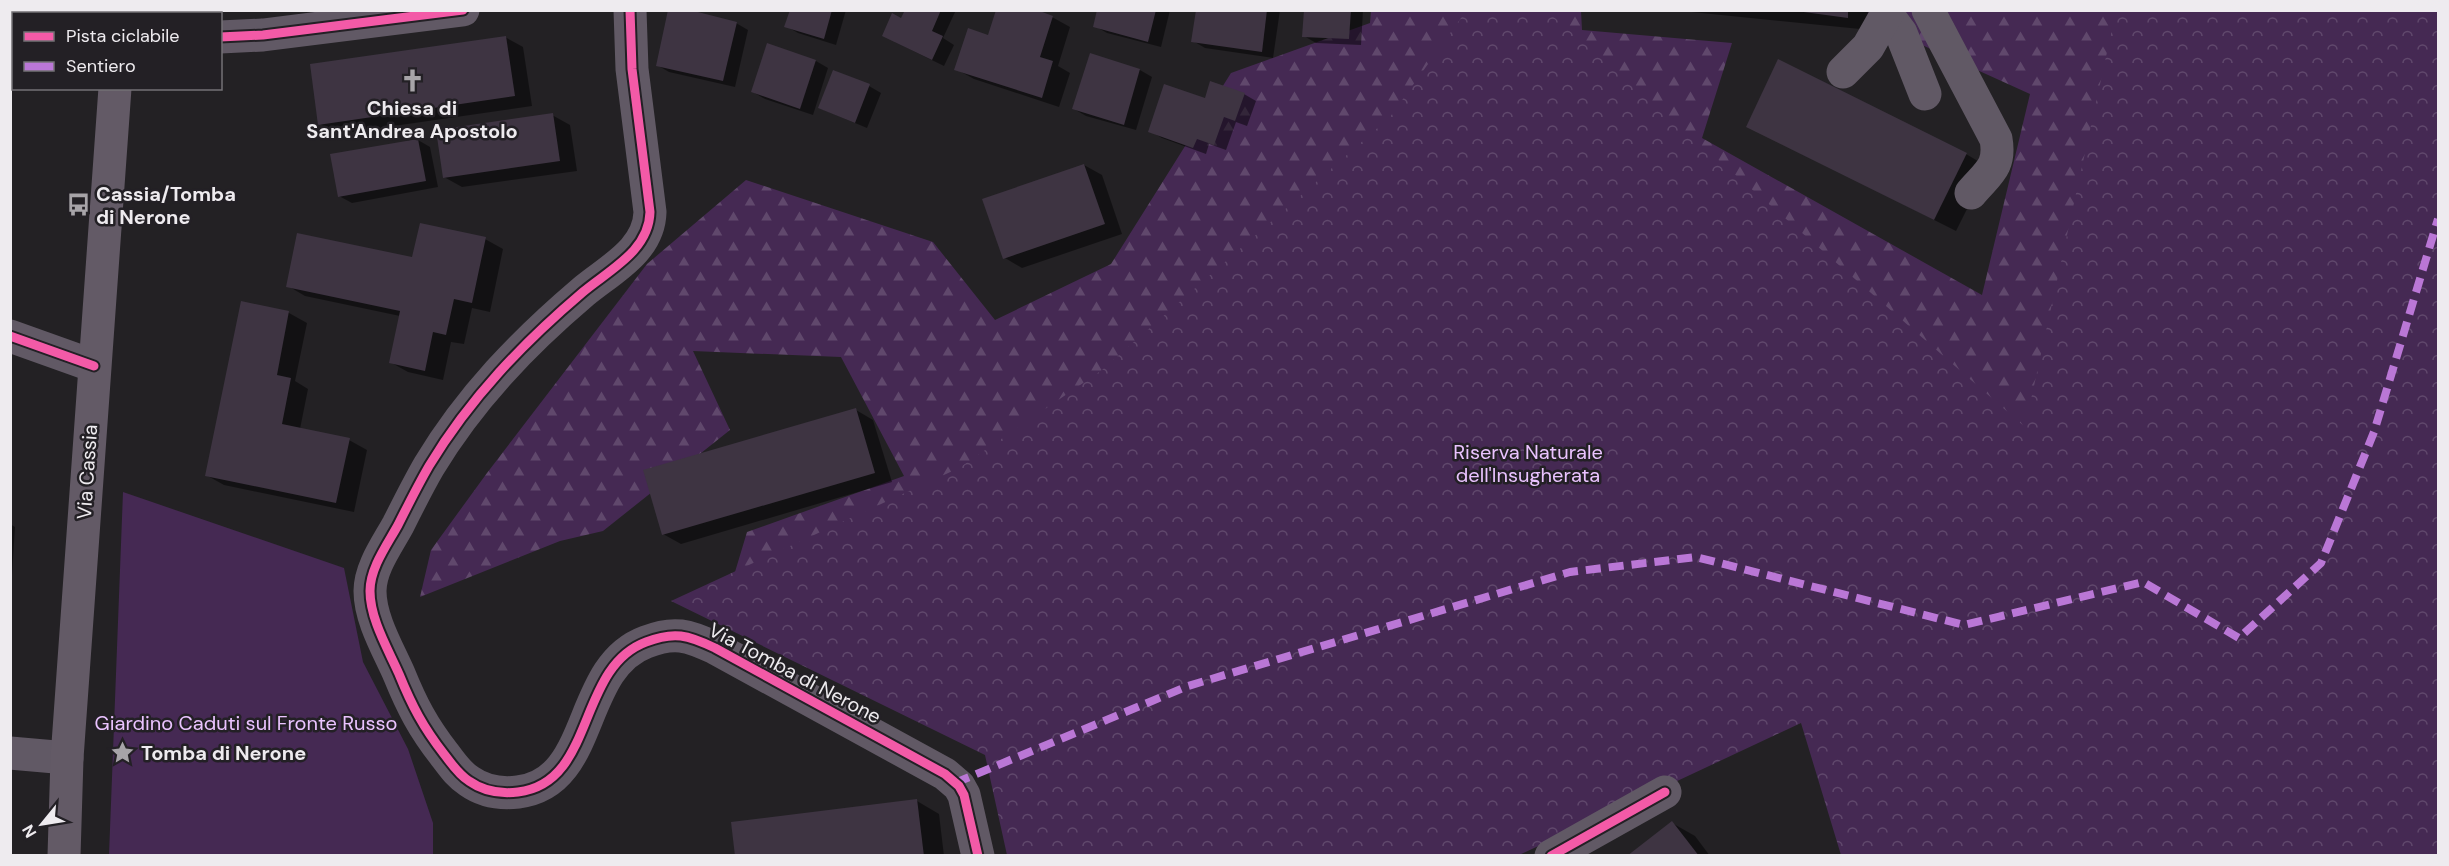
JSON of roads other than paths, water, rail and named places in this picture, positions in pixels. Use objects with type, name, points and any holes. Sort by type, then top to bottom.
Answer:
[{"type":"main road","name":"Via Cassia","points":[[64,855],[67,758],[115,90]]},
{"type":"street","points":[[222,37],[263,35],[463,10]]},
{"type":"street","name":"Via Tomba di Nerone","points":[[630,10],[632,69],[650,212],[646,231],[632,255],[585,291],[526,343],[486,386],[447,438],[428,467],[373,573],[370,597],[375,618],[411,704],[424,728],[459,773],[485,790],[521,792],[536,787],[552,777],[570,757],[600,686],[618,661],[640,644],[675,634],[692,638],[715,648],[945,774],[959,786],[964,795],[978,855]]},
{"type":"street","points":[[1928,10],[1996,139],[1999,154],[1995,165],[1971,193]]},
{"type":"street","points":[[1843,72],[1868,47],[1888,12],[1901,33],[1925,94]]},
{"type":"street","points":[[10,336],[94,366]]},
{"type":"street","points":[[10,753],[67,758]]},
{"type":"street","points":[[1551,855],[1665,792]]},
{"type":"place","name":"Chiesa di Sant'Andrea Apostolo","points":[[412,80]]},
{"type":"place","name":"Cassia/Tomba di Nerone","points":[[78,205]]},
{"type":"place","name":"Tomba di Nerone","points":[[123,753]]},
{"type":"park label","name":"Riserva Naturale dell'Insugherata","points":[[1528,464]]},
{"type":"park label","name":"Giardino Caduti sul Fronte Russo","points":[[246,723]]}]
